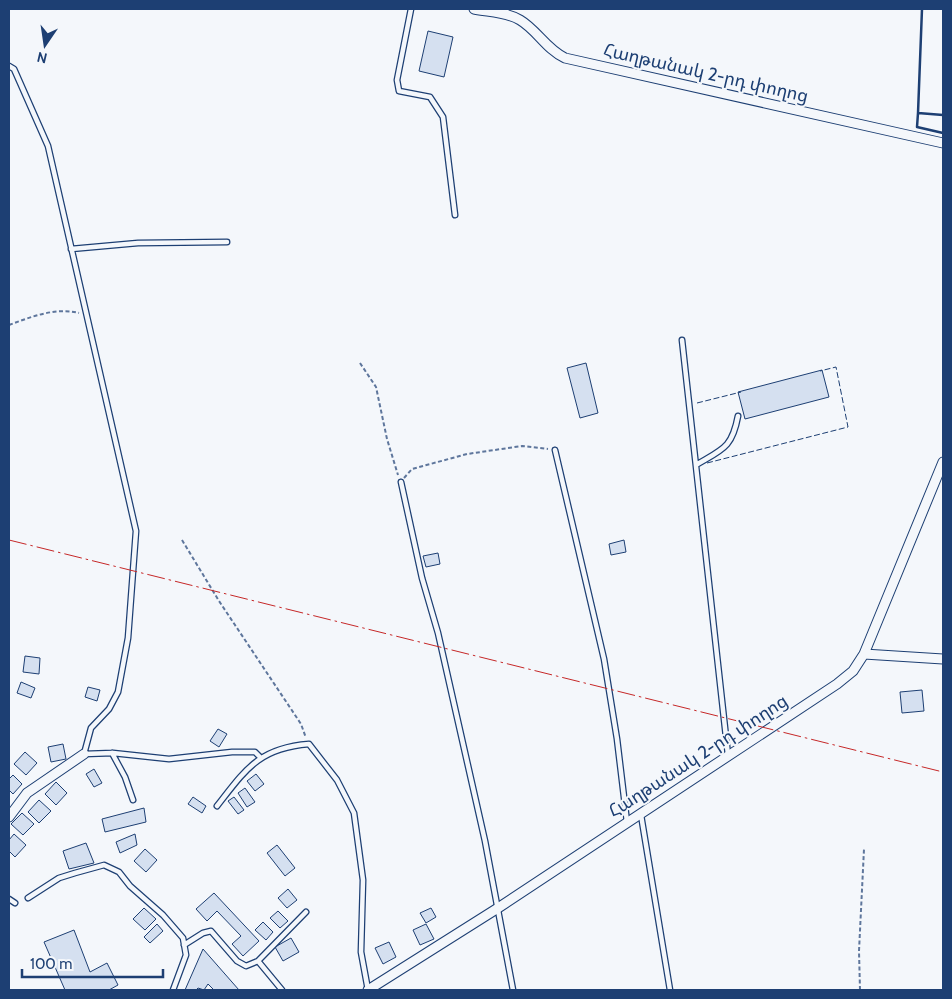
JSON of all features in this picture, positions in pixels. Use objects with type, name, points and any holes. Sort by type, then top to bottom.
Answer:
[{"type":"street","name":"Հաղթանակ 2-րդ փողոց","points":[[474,9],[510,16],[522,21],[554,53],[564,58],[943,143]]},
{"type":"street","name":"Հաղթանակ 2-րդ փողոց","points":[[368,990],[498,908],[838,684],[853,671],[864,654],[943,462]]},
{"type":"street","points":[[864,654],[943,659]]},
{"type":"street","points":[[9,816],[27,794],[84,754]]},
{"type":"lane","points":[[411,9],[397,80],[399,91],[430,98],[442,117],[455,214]]},
{"type":"lane","points":[[9,66],[14,69],[48,146],[136,531],[128,638],[118,692],[109,709],[91,728],[84,754],[112,754],[169,759],[232,752],[255,752],[261,758]]},
{"type":"lane","points":[[71,249],[138,243],[227,242]]},
{"type":"lane","points":[[682,340],[728,756]]},
{"type":"lane","points":[[696,465],[727,447],[735,432],[738,416]]},
{"type":"lane","points":[[555,450],[604,659],[617,739],[626,822]]},
{"type":"lane","points":[[400,482],[422,578],[438,633],[485,841],[513,990]]},
{"type":"lane","points":[[217,806],[247,770],[271,751],[287,746],[309,744],[337,780],[354,812],[363,880],[360,952],[368,990]]},
{"type":"lane","points":[[112,754],[125,777],[133,800]]},
{"type":"lane","points":[[641,813],[670,990]]},
{"type":"lane","points":[[28,898],[59,878],[104,865],[119,872],[130,886],[163,915],[183,938],[186,955],[173,990]]},
{"type":"lane","points":[[9,899],[15,904]]},
{"type":"lane","points":[[184,945],[203,933],[211,931],[237,960],[246,966],[258,961],[306,912]]},
{"type":"lane","points":[[258,961],[282,990]]},
{"type":"path","points":[[9,325],[42,313],[72,311],[87,314]]},
{"type":"path","points":[[360,363],[376,387],[387,439],[400,482]]},
{"type":"path","points":[[400,482],[412,468],[467,454],[522,446],[555,450]]},
{"type":"path","points":[[182,540],[219,601],[301,724],[309,744]]},
{"type":"path","points":[[860,990],[859,951],[864,850]]},
{"type":"building","points":[[428,31],[453,37],[444,77],[419,71]]},
{"type":"building","points":[[586,363],[598,413],[580,418],[567,368]]},
{"type":"building","points":[[822,370],[829,397],[745,419],[738,392]]},
{"type":"building","points":[[624,540],[626,552],[611,555],[609,544]]},
{"type":"building","points":[[438,553],[440,564],[426,567],[423,556]]},
{"type":"building","points":[[25,656],[40,658],[39,674],[23,672]]},
{"type":"building","points":[[21,682],[35,688],[31,698],[17,693]]},
{"type":"building","points":[[88,687],[100,690],[97,701],[85,697]]},
{"type":"building","points":[[922,690],[924,711],[902,713],[900,692]]},
{"type":"building","points":[[218,729],[227,734],[219,747],[210,741]]},
{"type":"building","points":[[63,744],[66,759],[51,762],[48,747]]},
{"type":"building","points":[[25,752],[37,763],[26,775],[14,764]]},
{"type":"building","points":[[94,769],[102,783],[94,787],[86,774]]},
{"type":"building","points":[[256,774],[264,784],[255,791],[247,781]]},
{"type":"building","points":[[13,775],[22,784],[13,794],[9,790],[9,779]]},
{"type":"building","points":[[56,782],[67,793],[56,805],[45,794]]},
{"type":"building","points":[[245,788],[255,802],[247,807],[238,793]]},
{"type":"building","points":[[193,797],[206,806],[202,813],[188,804]]},
{"type":"building","points":[[234,797],[244,810],[238,814],[228,801]]},
{"type":"building","points":[[39,800],[51,811],[39,823],[28,812]]},
{"type":"building","points":[[144,808],[146,822],[105,832],[102,819]]},
{"type":"building","points":[[22,813],[34,824],[23,835],[11,824]]},
{"type":"building","points":[[14,834],[26,845],[15,857],[9,851],[9,840]]},
{"type":"building","points":[[135,834],[137,845],[120,853],[116,842]]},
{"type":"building","points":[[86,843],[94,863],[69,869],[63,851]]},
{"type":"building","points":[[277,845],[295,868],[285,876],[267,853]]},
{"type":"building","points":[[145,849],[157,860],[146,872],[134,861]]},
{"type":"building","points":[[288,889],[297,900],[287,908],[278,898]]},
{"type":"building","points":[[214,893],[259,941],[243,956],[232,944],[241,936],[217,911],[207,921],[196,909]]},
{"type":"building","points":[[144,908],[156,919],[145,930],[133,919]]},
{"type":"building","points":[[431,908],[436,917],[426,923],[420,913]]},
{"type":"building","points":[[278,911],[288,921],[280,928],[270,918]]},
{"type":"building","points":[[263,922],[273,932],[266,940],[255,930]]},
{"type":"building","points":[[157,924],[163,931],[150,943],[144,937]]},
{"type":"building","points":[[426,924],[434,939],[420,945],[413,930]]},
{"type":"building","points":[[74,930],[90,972],[107,963],[118,985],[109,990],[65,990],[44,942]]},
{"type":"building","points":[[291,938],[299,952],[283,961],[275,947]]},
{"type":"building","points":[[389,942],[396,957],[383,964],[375,948]]},
{"type":"building","points":[[203,949],[239,990],[214,990],[208,984],[204,990],[198,988],[196,990],[185,990]]},
{"type":"fence","points":[[707,463],[848,427],[836,367],[820,371]]},
{"type":"fence","points":[[697,403],[741,392]]},
{"type":"wall","points":[[922,9],[918,113],[943,115]]},
{"type":"wall","points":[[918,113],[917,127],[943,133]]},
{"type":"power","points":[[9,540],[943,772]]}]
